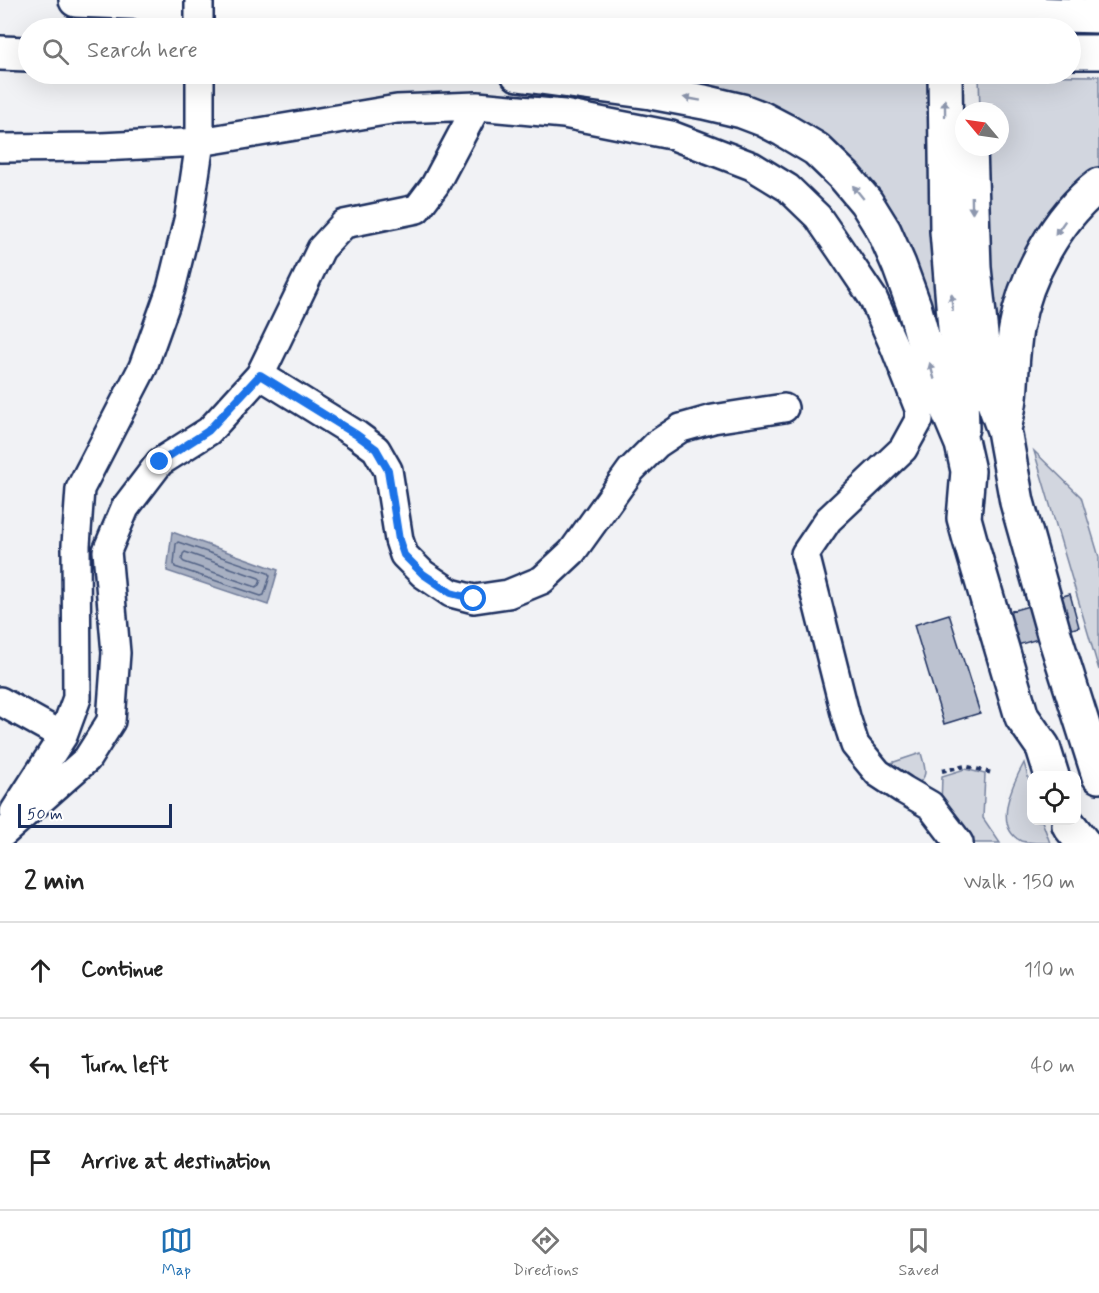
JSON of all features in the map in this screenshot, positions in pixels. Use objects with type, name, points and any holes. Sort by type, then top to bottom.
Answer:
[{"type":"highway","points":[[76,0],[280,8],[650,12],[844,10],[1099,16]]},
{"type":"highway","points":[[416,8],[587,0]]},
{"type":"highway","points":[[0,36],[18,36]]},
{"type":"highway","points":[[1081,52],[1099,52]]},
{"type":"highway","points":[[0,53],[18,54]]},
{"type":"highway","points":[[592,84],[704,102],[763,119],[816,149],[845,177],[866,202],[884,231],[900,265],[933,375],[965,458]]},
{"type":"highway","points":[[945,84],[947,231],[960,368],[965,458],[964,518],[1023,717],[1047,761]]},
{"type":"highway","points":[[966,84],[967,102]]},
{"type":"highway","points":[[970,156],[974,268],[986,381],[1007,446],[1020,513],[1054,634],[1099,776]]},
{"type":"highway","points":[[1007,446],[1010,374],[1020,308],[1037,264],[1050,243],[1074,208],[1099,184]]},
{"type":"street","points":[[199,0],[200,18]]},
{"type":"street","points":[[0,836],[63,736],[77,698],[76,545],[80,489],[143,367],[171,289],[189,216],[200,142],[200,84]]},
{"type":"street","points":[[0,836],[87,759],[111,721],[116,653],[107,551],[125,508],[160,462],[208,431],[260,375],[321,249],[344,224],[417,209],[435,185],[477,106]]},
{"type":"street","points":[[0,148],[101,147],[200,142],[397,109],[477,106],[564,114],[670,135],[752,166],[788,188],[818,217],[873,298],[919,409],[919,420],[903,449],[828,520],[805,554],[843,705],[855,745],[878,773],[930,805],[959,843]]},
{"type":"street","points":[[260,375],[376,449],[388,470],[399,540],[404,555],[423,574],[451,593],[474,599],[508,594],[542,580],[572,552],[631,470],[657,444],[681,428],[714,419],[784,408]]},
{"type":"street","points":[[0,701],[63,736]]},
{"type":"path","points":[[942,771],[965,766],[992,773]]},
{"type":"shaded area","points":[[1081,76],[1099,76],[1099,168],[1071,192],[997,370],[981,156],[1009,156],[1009,102],[980,102],[979,84],[1081,84]]},
{"type":"shaded area","points":[[645,84],[930,84],[946,350],[864,179]]},
{"type":"shaded area","points":[[1034,451],[1081,497],[1099,557],[1099,670]]},
{"type":"shaded area","points":[[921,753],[925,772],[919,783],[914,786],[882,766]]},
{"type":"shaded area","points":[[1024,763],[1027,773],[1027,825],[1043,825],[1050,843],[1021,841],[1012,834],[1006,815],[1015,782]]},
{"type":"shaded area","points":[[965,769],[985,774],[983,818],[1000,843],[968,843],[941,807],[942,776]]},
{"type":"water","points":[[172,532],[278,570],[268,605],[167,571]]},
{"type":"building","points":[[1070,594],[1079,627],[987,654],[977,621]]},
{"type":"building","points":[[949,614],[980,713],[944,724],[914,625]]},
{"type":"route","points":[[160,462],[208,431],[260,375],[376,449],[388,470],[399,540],[404,555],[423,574],[451,593],[474,599]]}]
